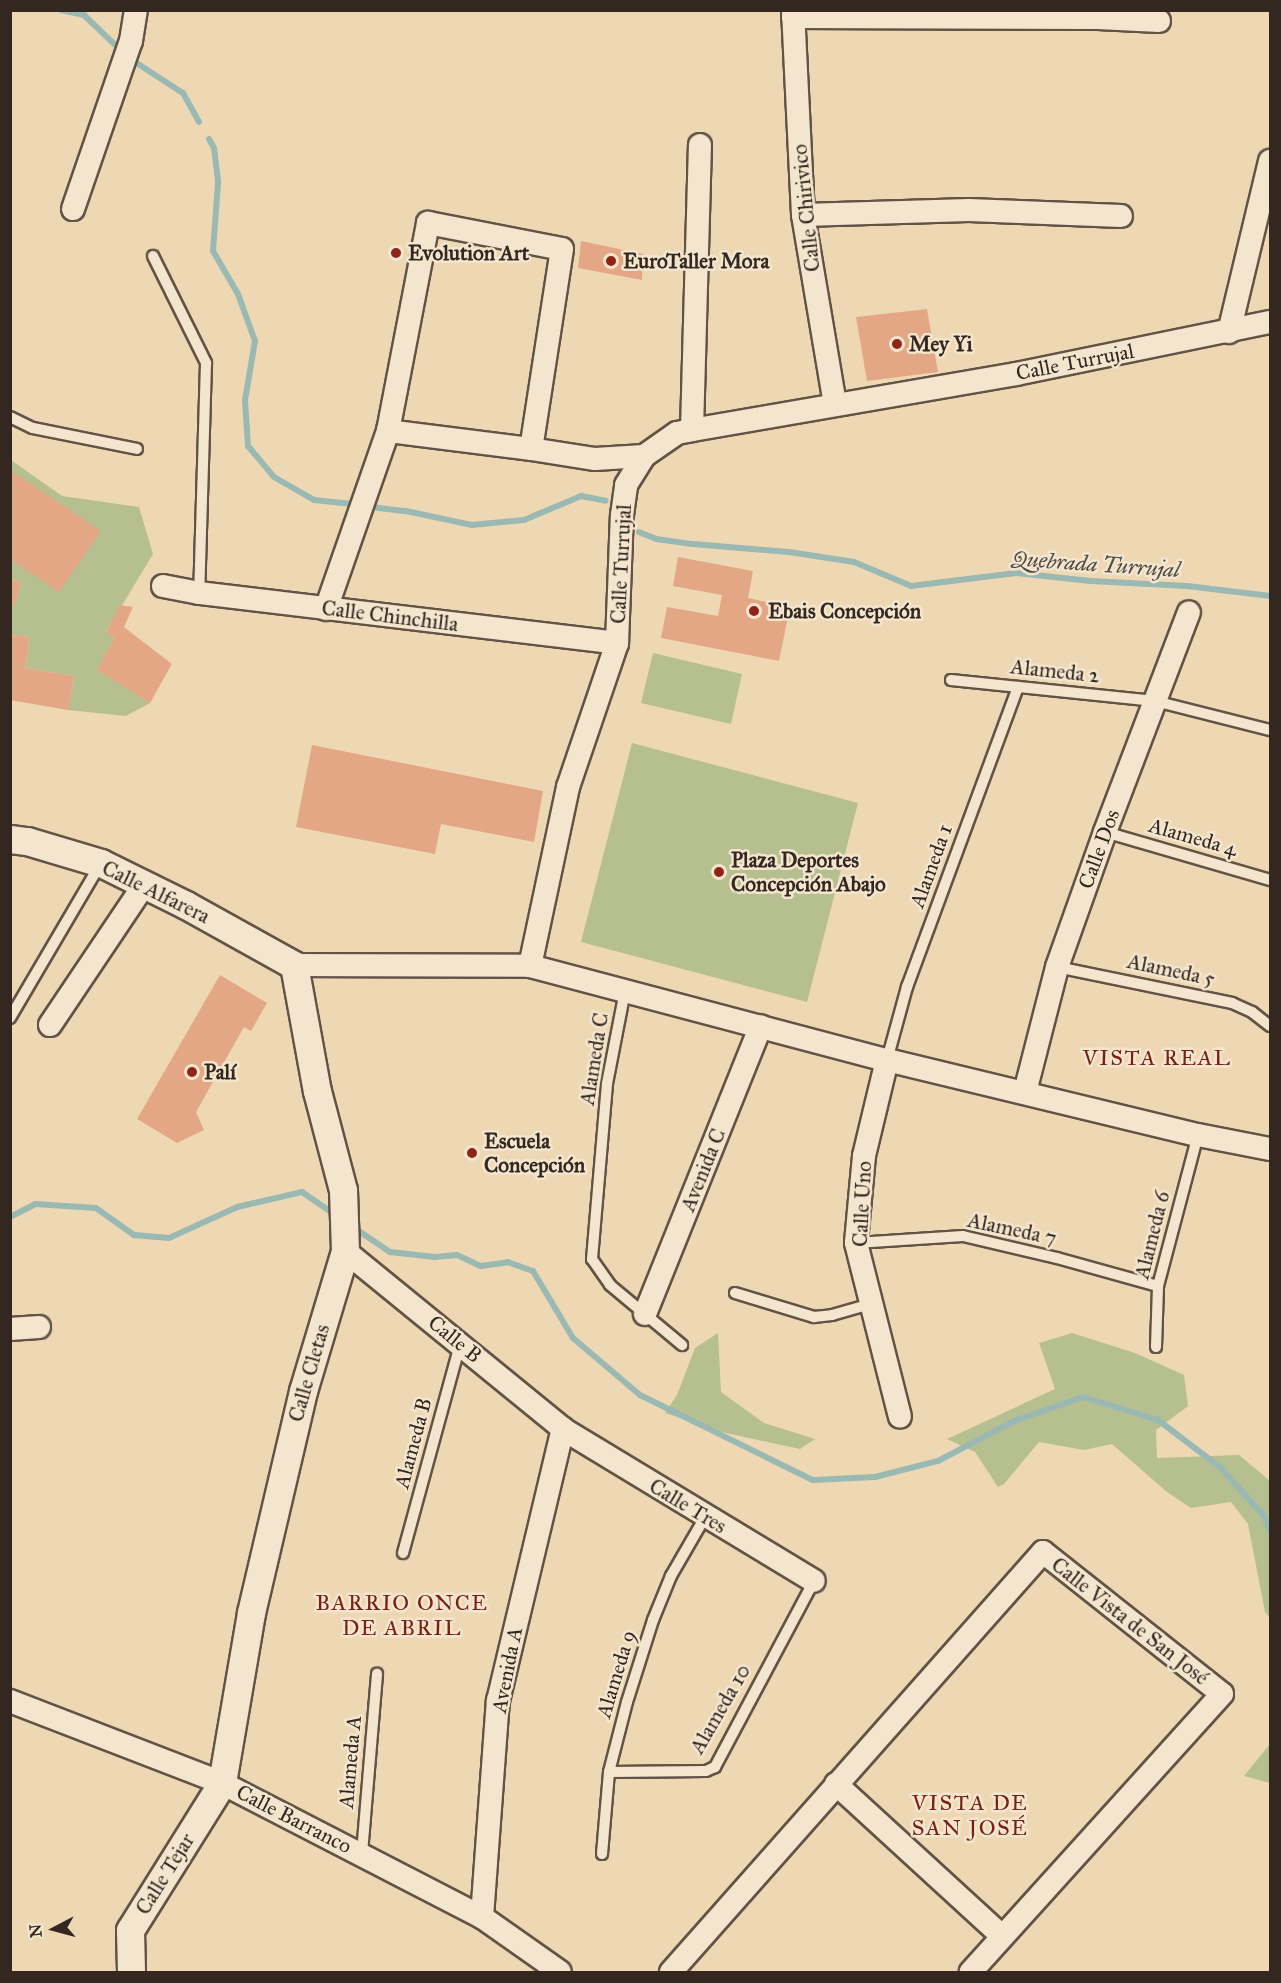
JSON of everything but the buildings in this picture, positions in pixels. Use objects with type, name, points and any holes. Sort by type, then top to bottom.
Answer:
[{"type":"street","points":[[73,209],[131,41],[136,10]]},
{"type":"street","points":[[793,14],[1098,14],[1159,21]]},
{"type":"street","name":"Calle Chirivico","points":[[793,14],[802,215],[835,404]]},
{"type":"street","points":[[692,430],[700,145]]},
{"type":"street","points":[[1228,332],[1270,161]]},
{"type":"street","points":[[802,215],[969,210],[1121,216]]},
{"type":"street","points":[[326,609],[388,431],[428,223],[562,249],[531,449]]},
{"type":"street","name":"Calle Turrujal","points":[[530,966],[568,787],[617,643],[622,515],[626,485],[644,456],[677,433],[1016,374],[1270,322]]},
{"type":"street","points":[[388,431],[594,459],[644,456]]},
{"type":"street","name":"Calle Chinchilla","points":[[163,586],[199,593],[326,609],[617,643]]},
{"type":"street","name":"Calle Dos","points":[[1026,1092],[1057,967],[1105,832],[1189,612]]},
{"type":"street","name":"Calle Alfarera","points":[[10,839],[27,841],[101,863],[186,905],[294,965]]},
{"type":"street","points":[[50,1025],[144,885]]},
{"type":"street","points":[[294,965],[530,966],[887,1060],[1198,1135],[1270,1149]]},
{"type":"street","name":"Calle Cletas","points":[[222,1783],[251,1613],[303,1391],[345,1251],[343,1190],[317,1091],[294,965]]},
{"type":"street","name":"Avenida C","points":[[645,1314],[761,1026]]},
{"type":"street","name":"Calle Uno","points":[[887,1060],[864,1156],[856,1243],[900,1417]]},
{"type":"street","name":"Calle B","points":[[345,1251],[461,1343],[563,1429]]},
{"type":"street","points":[[10,1329],[39,1327]]},
{"type":"street","name":"Calle Tres","points":[[563,1429],[813,1581]]},
{"type":"street","name":"Avenida A","points":[[482,1917],[498,1701],[563,1429]]},
{"type":"street","name":"Calle Vista de San José","points":[[671,1972],[1043,1552],[1222,1694],[971,1972]]},
{"type":"street","name":"Calle Barranco","points":[[10,1701],[222,1783],[362,1853],[482,1917],[560,1972]]},
{"type":"street","name":"Calle Tejar","points":[[131,1972],[130,1930],[222,1783]]},
{"type":"street","points":[[836,1784],[1002,1936]]},
{"type":"lane","points":[[153,256],[206,363],[199,593]]},
{"type":"lane","points":[[10,417],[33,428],[137,449]]},
{"type":"lane","name":"Alameda 2","points":[[951,680],[1155,701],[1270,730]]},
{"type":"lane","name":"Alameda 1","points":[[887,1060],[907,987],[1018,687]]},
{"type":"lane","name":"Alameda 4","points":[[1105,832],[1270,880]]},
{"type":"lane","points":[[10,1018],[101,863]]},
{"type":"lane","name":"Alameda 5","points":[[1057,967],[1232,1003],[1252,1012],[1270,1026]]},
{"type":"lane","name":"Alameda C","points":[[625,992],[607,1084],[592,1259],[610,1285],[682,1345]]},
{"type":"lane","name":"Alameda 6","points":[[1156,1347],[1158,1286],[1198,1135]]},
{"type":"lane","name":"Alameda 7","points":[[856,1243],[963,1236],[1057,1258],[1158,1286]]},
{"type":"lane","points":[[735,1293],[814,1317],[831,1316],[870,1304]]},
{"type":"lane","name":"Alameda B","points":[[403,1553],[461,1343]]},
{"type":"lane","name":"Alameda 9","points":[[602,1854],[609,1772],[627,1702],[653,1620],[671,1576],[705,1517]]},
{"type":"lane","name":"Alameda 10","points":[[609,1772],[706,1771],[715,1767],[813,1581]]},
{"type":"lane","name":"Alameda A","points":[[362,1853],[377,1674]]},
{"type":"green space","points":[[11,460],[62,496],[139,507],[153,554],[106,632],[114,638],[98,669],[150,703],[126,716],[68,710],[74,676],[25,668],[30,637],[11,635],[11,604],[15,605],[21,583],[11,579]]},
{"type":"green space","points":[[653,653],[742,674],[731,724],[641,703]]},
{"type":"green space","name":"Plaza Deportes Concepción Abajo","points":[[632,743],[858,803],[807,1002],[581,942]]},
{"type":"green space","points":[[718,1333],[721,1392],[764,1423],[815,1439],[800,1449],[726,1433],[665,1413],[677,1395],[695,1348]]},
{"type":"green space","points":[[1072,1333],[1135,1353],[1184,1375],[1188,1406],[1156,1430],[1157,1458],[1239,1455],[1270,1481],[1270,1618],[1265,1612],[1248,1524],[1231,1502],[1191,1508],[1167,1492],[1112,1444],[1084,1450],[1039,1442],[1004,1484],[998,1487],[975,1452],[947,1439],[1055,1389],[1039,1343]]},
{"type":"green space","points":[[1270,1744],[1270,1783],[1244,1776]]},
{"type":"waterway","name":"Quebrada Turrujal","points":[[61,10],[84,15],[114,44]]},
{"type":"waterway","name":"Quebrada Turrujal","points":[[135,62],[183,93],[199,122]]},
{"type":"waterway","name":"Quebrada Turrujal","points":[[209,139],[214,148],[218,183],[213,251],[238,294],[255,341],[245,400],[248,446],[274,477],[314,500],[350,504]]},
{"type":"waterway","name":"Quebrada Turrujal","points":[[371,507],[406,511],[472,525],[524,520],[581,496],[606,501]]},
{"type":"waterway","name":"Quebrada Turrujal","points":[[639,532],[656,539],[789,552],[854,562],[911,586],[1016,573],[1091,581],[1187,586],[1270,596]]},
{"type":"waterway","points":[[10,1217],[35,1204],[96,1208],[134,1235],[169,1238],[237,1207],[302,1192],[337,1216]]},
{"type":"waterway","points":[[353,1227],[390,1252],[435,1257],[457,1255],[481,1266],[508,1262],[533,1271],[573,1338],[640,1395],[813,1480],[875,1477],[938,1461],[1014,1421],[1083,1397],[1158,1420],[1221,1468],[1264,1516],[1270,1532]]},
{"type":"place","name":"Evolution Art","points":[[396,253]]},
{"type":"place","name":"EuroTaller Mora","points":[[611,261]]},
{"type":"place","name":"Mey Yi","points":[[897,344]]},
{"type":"place","name":"Ebais Concepción","points":[[754,611]]},
{"type":"place","name":"Plaza Deportes Concepción Abajo","points":[[719,872]]},
{"type":"place","name":"Palí","points":[[192,1072]]},
{"type":"place","name":"Escuela Concepción","points":[[472,1153]]},
{"type":"district","name":"VISTA REAL","points":[[1157,1058]]},
{"type":"district","name":"BARRIO ONCE DE ABRIL","points":[[402,1614]]},
{"type":"district","name":"VISTA DE SAN JOSÉ","points":[[970,1814]]}]
